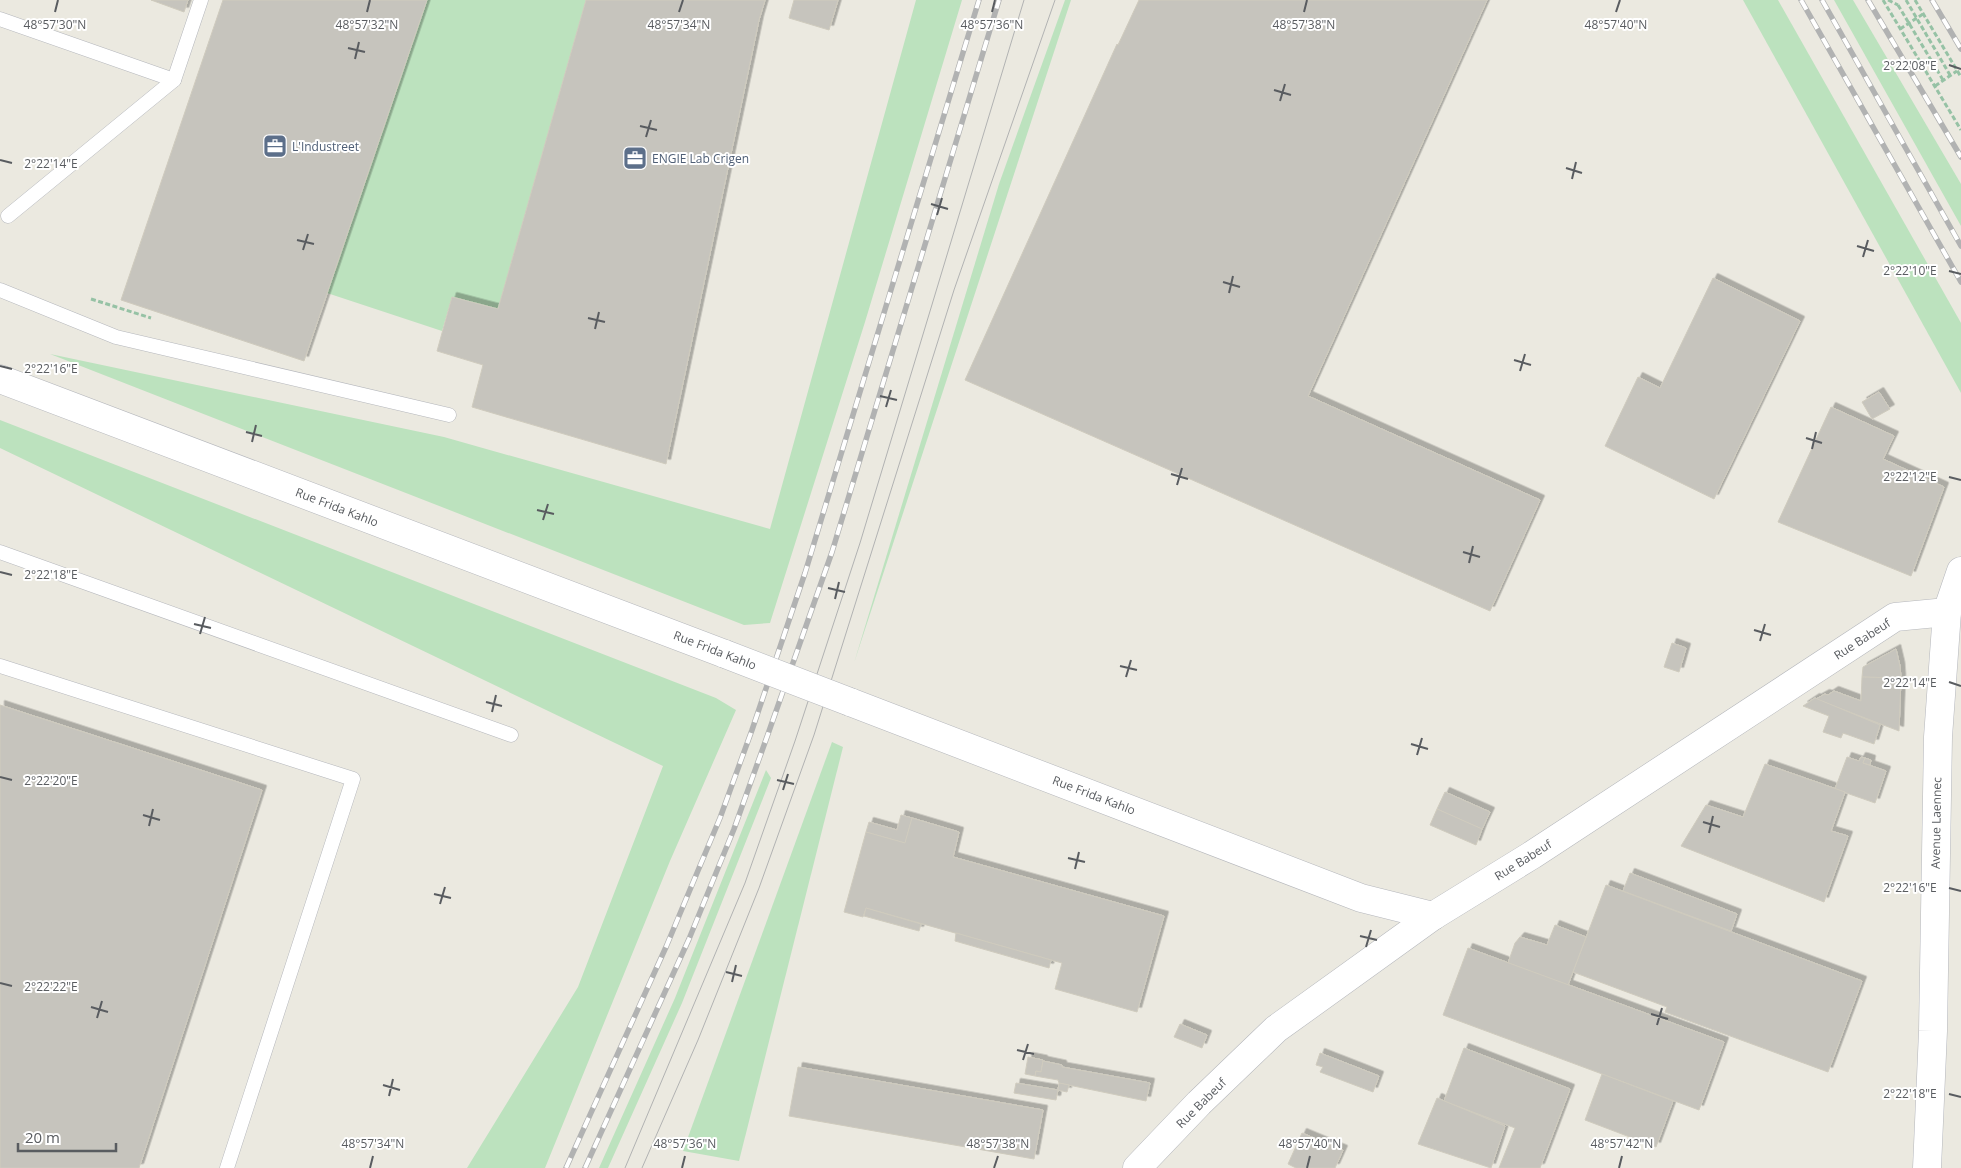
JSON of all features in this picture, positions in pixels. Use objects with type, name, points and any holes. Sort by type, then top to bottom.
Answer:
[{"type":"street","name":"Rue Frida Kahlo","points":[[0,379],[1361,898],[1433,916]]},
{"type":"street","name":"Avenue Laennec","points":[[1927,1168],[1933,1031],[1938,737],[1947,612],[1961,571]]},
{"type":"street","name":"Rue Babeuf","points":[[1137,1168],[1199,1103],[1276,1029],[1433,916],[1532,854],[1895,617],[1947,612]]},
{"type":"lane","points":[[8,216],[174,80],[201,0]]},
{"type":"lane","points":[[0,19],[174,80]]},
{"type":"lane","points":[[0,290],[116,337],[448,415]]},
{"type":"lane","points":[[0,552],[511,735]]},
{"type":"lane","points":[[0,666],[353,778],[227,1168]]},
{"type":"path","points":[[1883,0],[1961,130]]},
{"type":"path","points":[[1888,0],[1898,5],[1943,80]]},
{"type":"path","points":[[1895,0],[1909,23]]},
{"type":"path","points":[[1905,0],[1915,18]]},
{"type":"path","points":[[1905,0],[1950,75]]},
{"type":"path","points":[[1915,0],[1961,78]]},
{"type":"path","points":[[1900,29],[1923,14]]},
{"type":"path","points":[[1934,86],[1957,71]]},
{"type":"green space","points":[[427,0],[586,0],[498,309],[452,297],[442,331],[327,293]]},
{"type":"green space","points":[[916,0],[962,0],[865,322],[770,623],[744,625],[50,354],[444,437],[770,529]]},
{"type":"green space","points":[[1065,0],[1071,0],[854,663],[999,184]]},
{"type":"green space","points":[[1743,0],[1778,0],[1961,323],[1961,393]]},
{"type":"green space","points":[[1834,0],[1853,0],[1961,184],[1961,226]]},
{"type":"green space","points":[[0,420],[716,698],[736,710],[670,861],[545,1168],[467,1168],[578,987],[663,766],[0,448]]},
{"type":"green space","points":[[832,742],[843,747],[739,1161],[683,1151]]},
{"type":"green space","points":[[766,770],[771,778],[682,1003],[608,1168],[599,1168],[675,998]]},
{"type":"building","points":[[151,0],[188,0],[184,12]]},
{"type":"building","name":"L'Industreet","points":[[223,0],[427,0],[304,361],[121,300]]},
{"type":"building","name":"ENGIE Lab Crigen","points":[[586,0],[765,0],[759,20],[666,464],[472,407],[483,365],[437,351],[452,297],[498,309]]},
{"type":"building","points":[[794,0],[838,0],[829,30],[789,18]]},
{"type":"building","points":[[1139,0],[1487,0],[1308,396],[1540,500],[1490,611],[965,380],[1117,44]]},
{"type":"building","points":[[1713,278],[1800,321],[1714,499],[1605,446],[1638,377],[1660,388]]},
{"type":"building","points":[[1879,392],[1890,409],[1872,419],[1862,402]]},
{"type":"building","points":[[1831,407],[1894,436],[1883,459],[1944,487],[1911,576],[1778,522]]},
{"type":"building","points":[[1672,643],[1686,648],[1679,672],[1664,667]]},
{"type":"building","points":[[1896,649],[1901,678],[1862,677],[1863,667]]},
{"type":"building","points":[[1862,677],[1901,678],[1899,731],[1816,699],[1834,691],[1861,701]]},
{"type":"building","points":[[1815,698],[1880,725],[1874,744],[1843,733],[1841,738],[1823,732],[1829,716],[1803,706]]},
{"type":"building","points":[[0,705],[262,790],[139,1168],[0,1168]]},
{"type":"building","points":[[1847,757],[1859,761],[1861,757],[1865,758],[1863,763],[1886,771],[1875,803],[1835,789]]},
{"type":"building","points":[[1865,758],[1871,760],[1870,765],[1863,763]]},
{"type":"building","points":[[1765,764],[1845,792],[1831,831],[1848,836],[1824,902],[1681,846],[1706,805],[1743,817]]},
{"type":"building","points":[[1445,792],[1490,812],[1482,829],[1437,809]]},
{"type":"building","points":[[1437,809],[1482,829],[1476,845],[1430,825]]},
{"type":"building","points":[[901,815],[912,818],[905,843],[866,832],[869,822],[897,830]]},
{"type":"building","points":[[912,818],[959,832],[953,857],[1164,916],[1137,1012],[1055,989],[1062,963],[866,908],[863,917],[844,912],[866,832],[905,843]]},
{"type":"building","points":[[1630,873],[1737,914],[1731,931],[1623,891]]},
{"type":"building","points":[[1606,885],[1862,981],[1828,1072],[1665,1012],[1667,1007],[1573,972]]},
{"type":"building","points":[[866,908],[921,924],[919,931],[864,916]]},
{"type":"building","points":[[1555,925],[1586,937],[1568,985],[1508,963],[1515,943],[1520,937],[1547,945]]},
{"type":"building","points":[[956,933],[1051,960],[1049,968],[955,941]]},
{"type":"building","points":[[1468,948],[1724,1042],[1699,1110],[1443,1015]]},
{"type":"building","points":[[1180,1024],[1207,1035],[1202,1048],[1174,1037]]},
{"type":"building","points":[[1464,1048],[1570,1089],[1540,1168],[1499,1168],[1515,1128],[1444,1101]]},
{"type":"building","points":[[1320,1053],[1379,1076],[1373,1092],[1320,1072],[1323,1067],[1316,1065]]},
{"type":"building","points":[[1028,1057],[1043,1060],[1041,1072],[1036,1071],[1035,1076],[1025,1074]]},
{"type":"building","points":[[1043,1061],[1062,1065],[1062,1067],[1150,1083],[1146,1101],[1059,1083],[1058,1080],[1035,1076],[1036,1071],[1041,1072]]},
{"type":"building","points":[[798,1067],[1043,1110],[1034,1159],[789,1116]]},
{"type":"building","points":[[1602,1074],[1673,1101],[1656,1147],[1585,1120]]},
{"type":"building","points":[[1016,1083],[1058,1090],[1056,1100],[1014,1093]]},
{"type":"building","points":[[1059,1083],[1069,1085],[1067,1092],[1058,1090]]},
{"type":"building","points":[[1437,1098],[1505,1126],[1491,1168],[1418,1144]]},
{"type":"building","points":[[1302,1133],[1343,1150],[1335,1168],[1296,1168],[1288,1164]]},
{"type":"tram line","points":[[625,1168],[745,883],[795,741],[860,543],[1024,0]]},
{"type":"tram line","points":[[642,1168],[698,1040],[759,888],[814,735],[954,290],[1055,0]]},
{"type":"railway","points":[[566,1168],[666,947],[720,818],[752,730],[805,573],[979,0]]},
{"type":"railway","points":[[585,1168],[689,939],[734,829],[768,734],[832,552],[999,0]]},
{"type":"railway","points":[[1801,0],[1961,282]]},
{"type":"railway","points":[[1822,0],[1961,246]]},
{"type":"railway","points":[[1868,0],[1961,157]]},
{"type":"railway","points":[[1932,0],[1961,49]]},
{"type":"place","name":"L'Industreet","points":[[275,146]]},
{"type":"place","name":"ENGIE Lab Crigen","points":[[635,158]]}]
